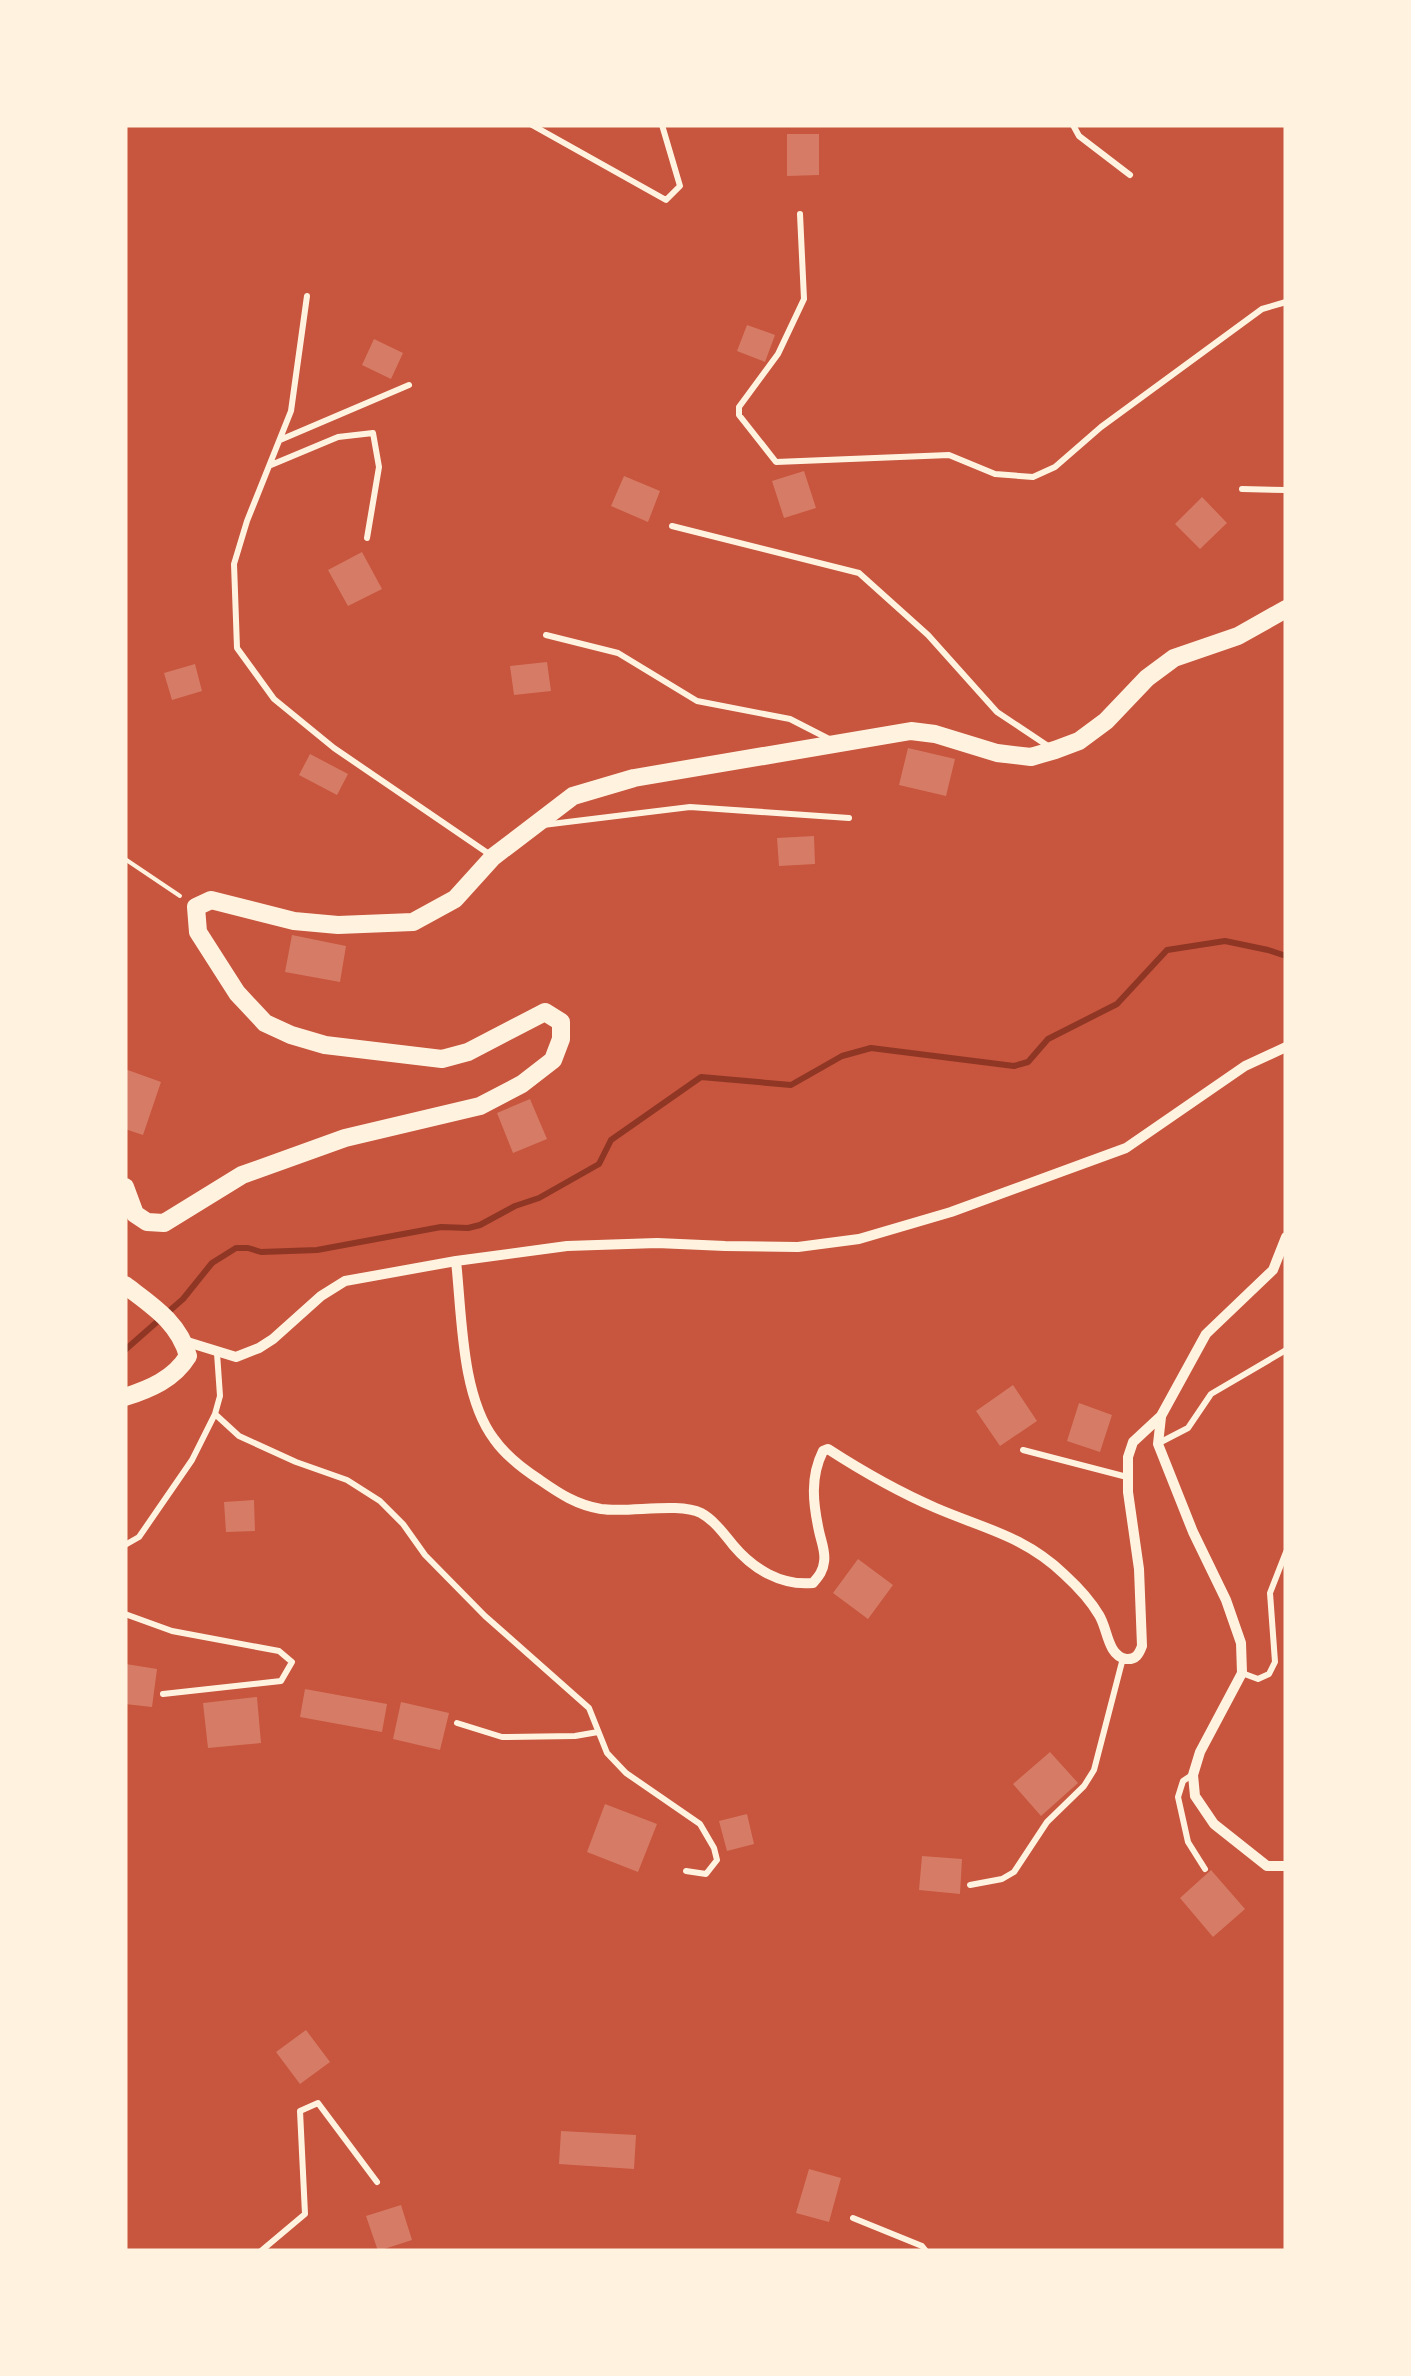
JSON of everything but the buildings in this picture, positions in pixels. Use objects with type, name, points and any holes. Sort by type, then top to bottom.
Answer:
[{"type":"street","points":[[125,1187],[136,1214],[147,1222],[164,1223],[242,1175],[345,1138],[480,1106],[522,1084],[553,1060],[562,1038],[561,1022],[545,1012],[468,1052],[442,1059],[325,1045],[291,1035],[265,1023],[237,994],[198,932],[196,906],[211,900],[294,921],[412,922],[455,899],[493,857],[573,796],[634,778],[911,731],[998,753],[1031,757],[1079,741],[1174,658],[1238,636],[1286,608]]},
{"type":"street","points":[[184,1341],[236,1357],[273,1339],[321,1296],[345,1281],[456,1261],[567,1246],[798,1246],[859,1239],[968,1206],[1126,1148],[1245,1066],[1286,1047]]},
{"type":"street","points":[[456,1261],[470,1387],[479,1412],[494,1440],[520,1466],[568,1500],[619,1512],[692,1510],[705,1515],[749,1563],[776,1578],[797,1585],[812,1584],[822,1572],[826,1558],[813,1498],[820,1456],[828,1450],[935,1508],[1032,1547],[1066,1576],[1100,1616],[1111,1648],[1123,1658],[1132,1659],[1142,1646],[1139,1569],[1128,1477],[1133,1442],[1161,1416],[1206,1334],[1273,1270],[1286,1237]]},
{"type":"street","points":[[125,1285],[166,1318],[184,1341],[188,1356],[166,1380],[125,1397]]},
{"type":"street","points":[[1161,1416],[1158,1444],[1192,1532],[1226,1600],[1240,1643],[1242,1674],[1200,1752],[1193,1774],[1195,1796],[1214,1824],[1267,1866],[1286,1866]]},
{"type":"lane","points":[[532,125],[666,200],[680,186],[662,125]]},
{"type":"lane","points":[[1074,125],[1079,136],[1130,175]]},
{"type":"lane","points":[[800,214],[804,299],[778,354],[739,407],[739,415],[776,462],[949,454],[995,474],[1033,477],[1056,467],[1101,428],[1262,309],[1286,302]]},
{"type":"lane","points":[[306,296],[291,412],[234,564],[237,648],[274,699],[334,748],[493,857]]},
{"type":"lane","points":[[279,441],[408,385]]},
{"type":"lane","points":[[270,466],[338,437],[373,433],[379,467],[367,538]]},
{"type":"lane","points":[[1242,489],[1286,490]]},
{"type":"lane","points":[[672,526],[859,573],[928,636],[997,712],[1055,750]]},
{"type":"lane","points":[[546,635],[618,654],[697,701],[790,719],[836,743]]},
{"type":"lane","points":[[532,827],[690,807],[849,818]]},
{"type":"lane","points":[[1158,1444],[1188,1428],[1211,1394],[1286,1350]]},
{"type":"lane","points":[[125,1545],[139,1537],[192,1460],[215,1414],[220,1396],[217,1352]]},
{"type":"lane","points":[[215,1414],[239,1436],[347,1480],[380,1502],[424,1555],[484,1616],[589,1708],[607,1753],[626,1773],[700,1824],[717,1860],[706,1874],[686,1871]]},
{"type":"lane","points":[[1023,1450],[1128,1477]]},
{"type":"lane","points":[[1242,1674],[1258,1678],[1269,1674],[1275,1662],[1270,1593],[1286,1552]]},
{"type":"lane","points":[[125,1614],[172,1631],[280,1651],[292,1662],[281,1682],[163,1694]]},
{"type":"lane","points":[[970,1885],[1002,1879],[1014,1872],[1047,1822],[1084,1786],[1094,1770],[1123,1658]]},
{"type":"lane","points":[[456,1723],[502,1737],[598,1732]]},
{"type":"lane","points":[[1193,1774],[1183,1780],[1178,1798],[1188,1842],[1205,1869]]},
{"type":"lane","points":[[261,2251],[305,2214],[300,2111],[318,2103],[378,2182]]},
{"type":"lane","points":[[853,2218],[926,2251]]},
{"type":"path","points":[[125,859],[196,906]]},
{"type":"waterway","points":[[125,1350],[183,1299],[212,1263],[236,1248],[261,1252],[317,1250],[441,1227],[480,1225],[599,1164],[611,1140],[701,1077],[791,1085],[842,1056],[871,1048],[1014,1066],[1028,1062],[1048,1039],[1117,1004],[1167,950],[1225,941],[1286,956]]}]
